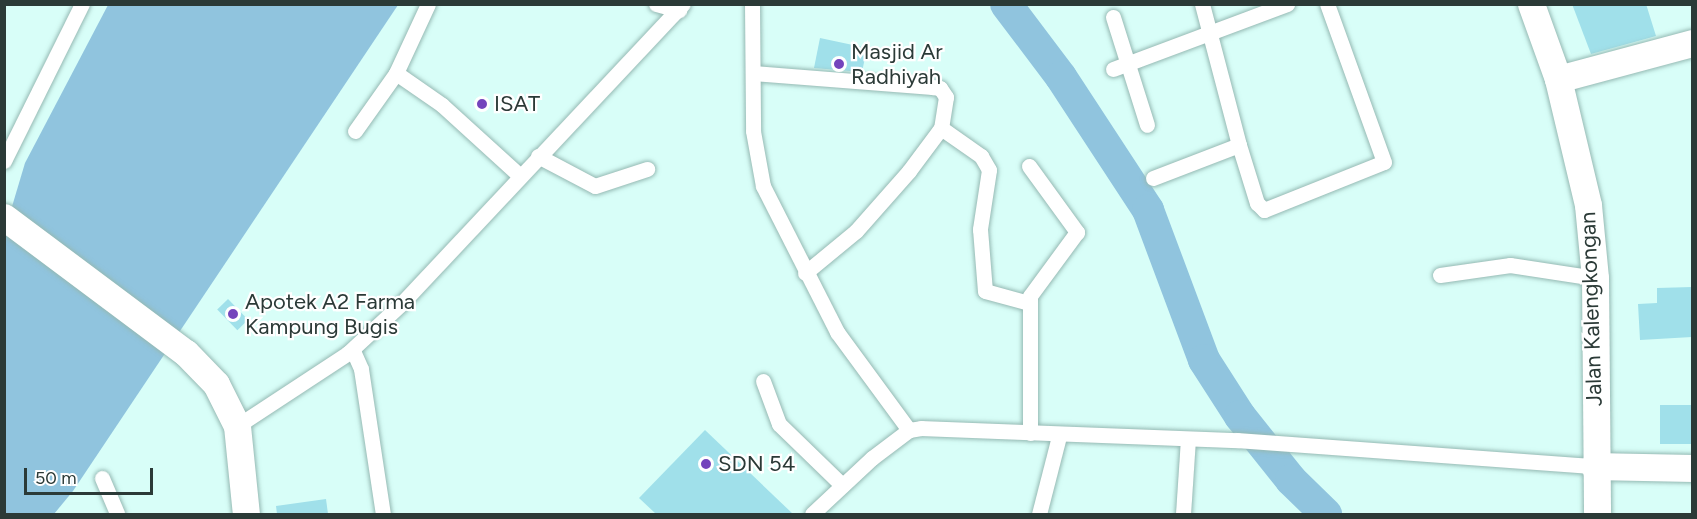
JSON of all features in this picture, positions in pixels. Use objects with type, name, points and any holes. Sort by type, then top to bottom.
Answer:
[{"type":"highway","name":"Jalan Kalengkongan","points":[[1531,4],[1558,79],[1583,178],[1595,278],[1594,466],[1597,514]]},
{"type":"highway","points":[[1558,79],[1692,43]]},
{"type":"highway","points":[[4,217],[186,353],[216,384],[237,426],[246,514]]},
{"type":"highway","points":[[1594,466],[1692,468]]},
{"type":"street","points":[[4,161],[82,4]]},
{"type":"street","points":[[355,131],[396,73],[428,4]]},
{"type":"street","points":[[656,4],[681,8]]},
{"type":"street","points":[[752,4],[753,131],[759,172],[805,273],[846,345],[909,430]]},
{"type":"street","points":[[1202,4],[1239,145],[1257,203],[1264,210],[1384,162],[1327,4]]},
{"type":"street","points":[[1120,67],[1209,36],[1287,4]]},
{"type":"street","points":[[237,426],[348,353],[450,254],[538,156],[681,8]]},
{"type":"street","points":[[1113,17],[1120,67],[1147,125]]},
{"type":"street","points":[[396,73],[442,105],[520,176]]},
{"type":"street","points":[[753,73],[940,88],[947,105],[941,128],[873,213],[805,273]]},
{"type":"street","points":[[941,128],[981,156],[989,170],[980,229],[986,292],[1029,303]]},
{"type":"street","points":[[1153,178],[1239,145]]},
{"type":"street","points":[[538,156],[595,186],[647,169]]},
{"type":"street","points":[[1029,166],[1077,232],[1029,303],[1030,433]]},
{"type":"street","points":[[1440,275],[1510,266],[1595,278]]},
{"type":"street","points":[[348,353],[354,353],[361,369],[383,514]]},
{"type":"street","points":[[764,381],[779,424],[842,484]]},
{"type":"street","points":[[812,514],[842,484],[909,430],[938,427],[1059,436],[1238,440],[1594,466]]},
{"type":"street","points":[[1039,514],[1059,436]]},
{"type":"street","points":[[1183,514],[1188,440]]},
{"type":"street","points":[[102,478],[117,514]]},
{"type":"water","points":[[108,5],[398,5],[73,491],[54,514],[5,514],[5,230],[25,163]]},
{"type":"building","points":[[1572,4],[1646,4],[1656,36],[1591,54]]},
{"type":"building","name":"Masjid Ar Radhiyah","points":[[820,38],[867,48],[862,72],[814,68]]},
{"type":"building","points":[[1692,287],[1692,337],[1640,340],[1638,304],[1657,303],[1657,288]]},
{"type":"building","name":"Apotek A2 Farma Kampung Bugis","points":[[228,299],[248,320],[237,330],[217,309]]},
{"type":"building","points":[[1660,405],[1692,405],[1692,444],[1660,444]]},
{"type":"building","name":"SDN 54","points":[[705,430],[793,514],[656,514],[639,498]]},
{"type":"building","points":[[326,499],[328,514],[277,514],[276,506]]},
{"type":"waterway","points":[[1006,4],[1061,77],[1148,210],[1204,360],[1240,416],[1291,480],[1326,514]]},
{"type":"place","name":"Masjid Ar Radhiyah","points":[[839,64]]},
{"type":"place","name":"ISAT","points":[[482,104]]},
{"type":"place","name":"Apotek A2 Farma Kampung Bugis","points":[[233,314]]},
{"type":"place","name":"SDN 54","points":[[706,464]]}]
